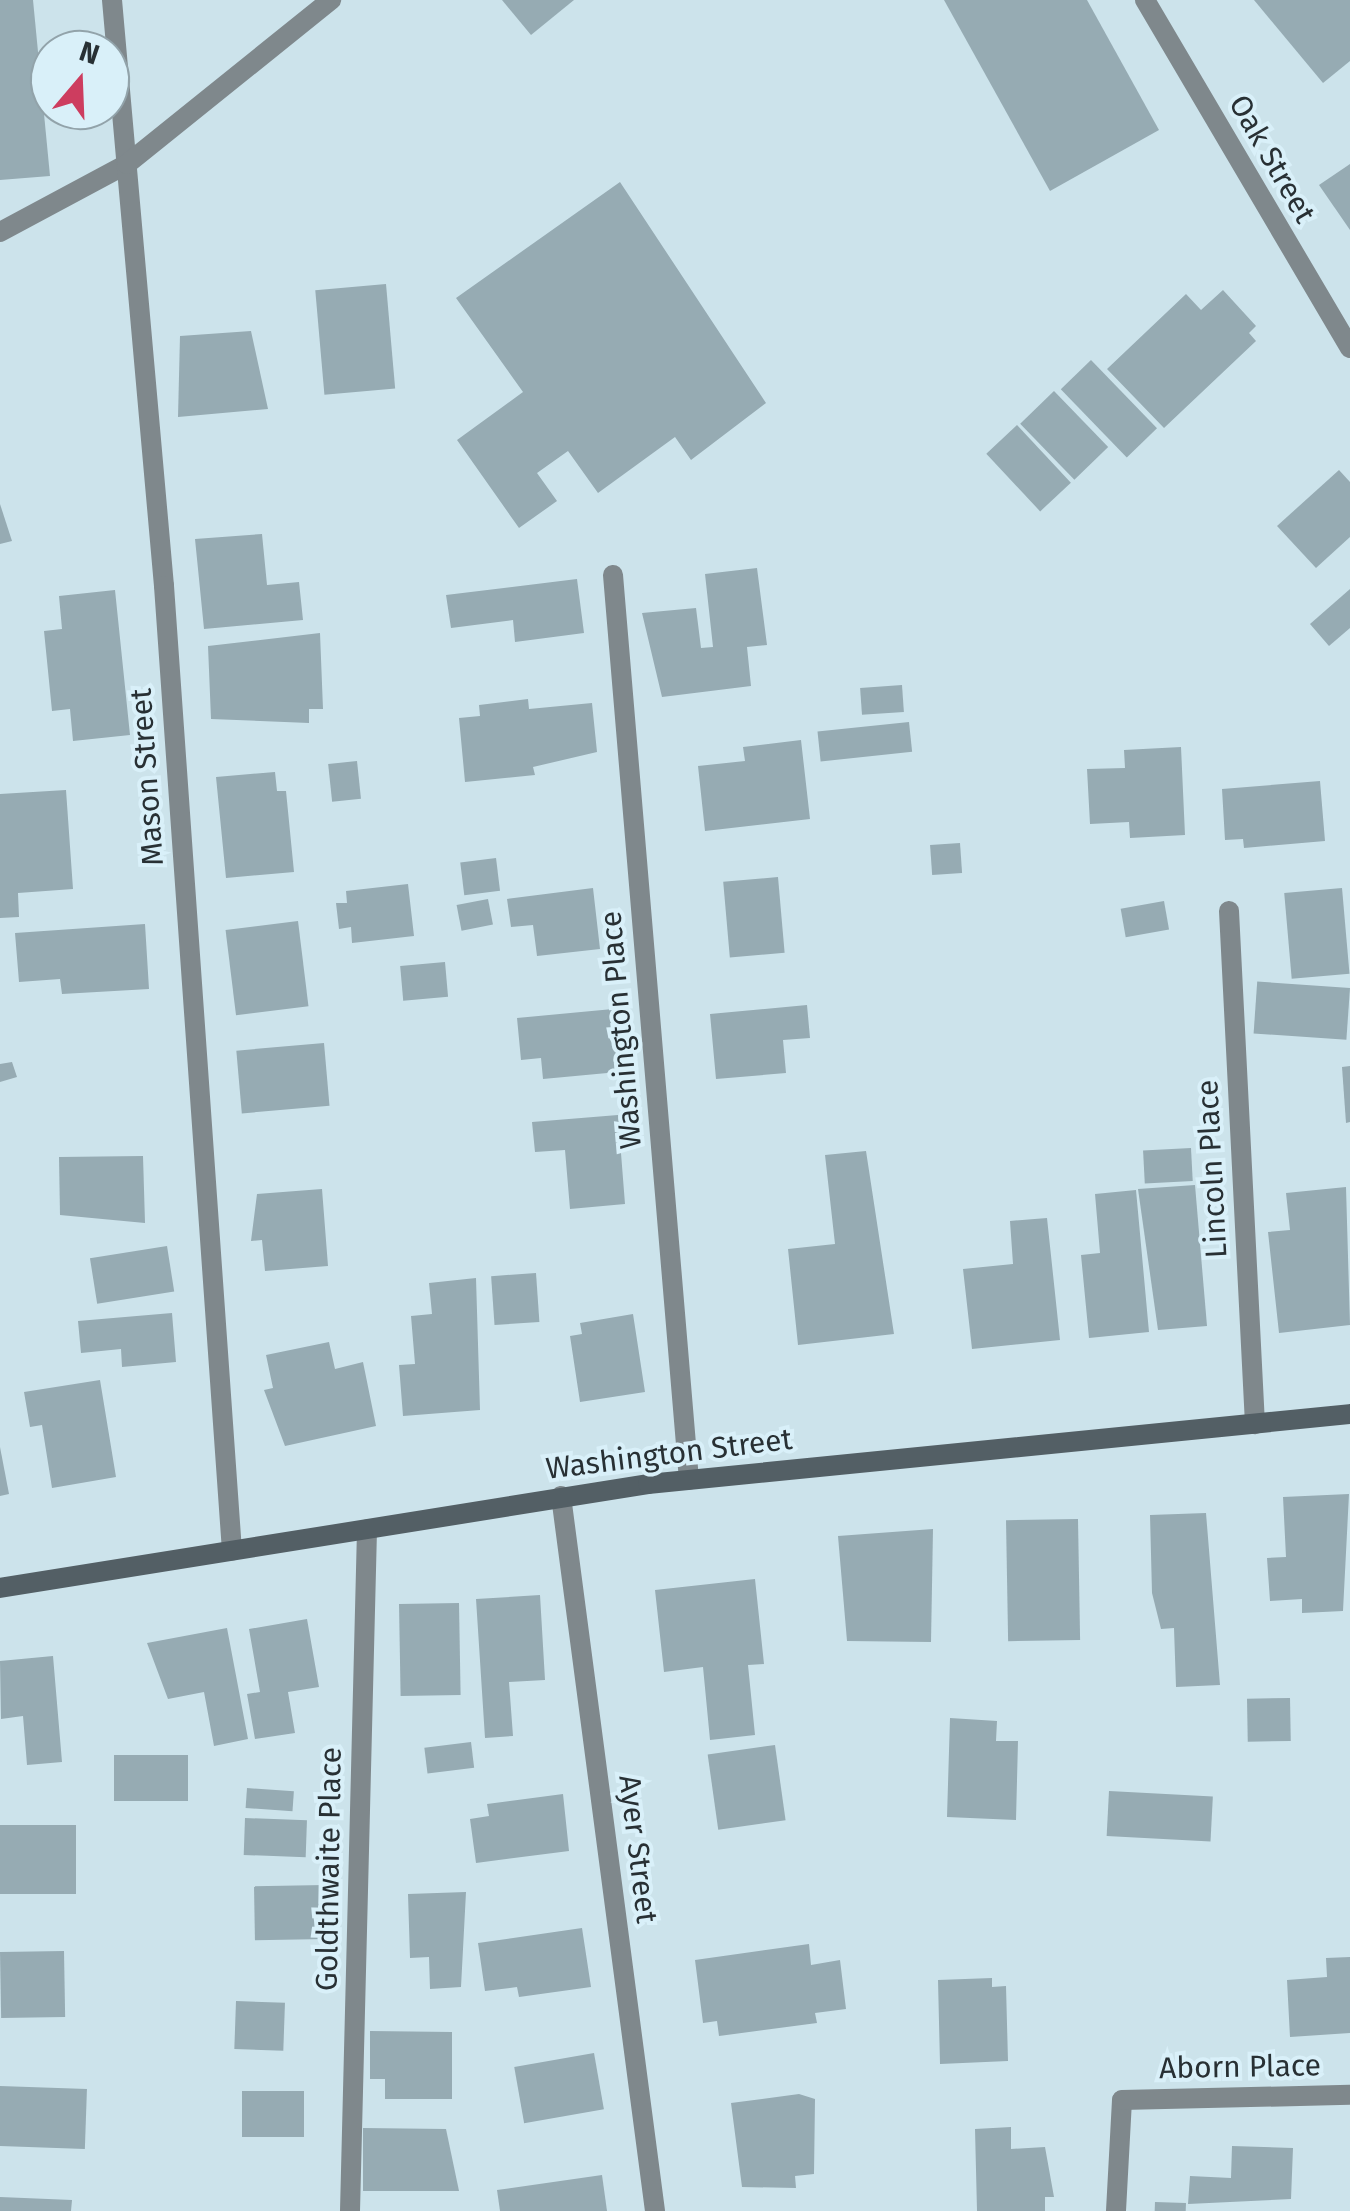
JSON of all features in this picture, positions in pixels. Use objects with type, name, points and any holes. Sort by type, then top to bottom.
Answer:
[{"type":"main road","name":"Washington Street","points":[[0,1588],[561,1496],[1350,1414]]},
{"type":"street","name":"Mason Street","points":[[112,0],[232,1552]]},
{"type":"street","points":[[0,232],[127,164],[331,0]]},
{"type":"street","name":"Oak Street","points":[[1145,0],[1350,348]]},
{"type":"street","name":"Washington Place","points":[[613,575],[689,1480]]},
{"type":"street","name":"Lincoln Place","points":[[1229,910],[1255,1424]]},
{"type":"street","name":"Ayer Street","points":[[561,1496],[655,2211]]},
{"type":"street","name":"Goldthwaite Place","points":[[350,2211],[367,1530]]},
{"type":"street","name":"Aborn Place","points":[[1116,2211],[1122,2100],[1350,2094]]},
{"type":"building","points":[[0,0],[33,0],[36,30],[30,30],[30,130],[46,130],[50,176],[0,180]]},
{"type":"building","points":[[502,0],[574,0],[531,35]]},
{"type":"building","points":[[944,0],[1087,0],[1159,130],[1050,191]]},
{"type":"building","points":[[1254,0],[1350,0],[1350,61],[1323,83]]},
{"type":"building","points":[[1350,164],[1350,230],[1319,185]]},
{"type":"building","points":[[620,182],[766,403],[691,460],[675,437],[598,493],[568,451],[537,473],[557,501],[519,528],[457,440],[523,392],[456,298]]},
{"type":"building","points":[[386,284],[395,389],[324,395],[315,290]]},
{"type":"building","points":[[1223,290],[1256,326],[1249,333],[1256,341],[1164,428],[1107,369],[1186,294],[1201,310]]},
{"type":"building","points":[[251,331],[268,409],[178,417],[180,336]]},
{"type":"building","points":[[1091,360],[1157,428],[1127,458],[1061,389]]},
{"type":"building","points":[[1054,391],[1108,447],[1074,480],[1020,424]]},
{"type":"building","points":[[1017,425],[1071,483],[1040,511],[986,454]]},
{"type":"building","points":[[1339,470],[1350,482],[1350,537],[1316,568],[1277,526]]},
{"type":"building","points":[[0,504],[12,541],[0,544]]},
{"type":"building","points":[[262,534],[267,585],[299,582],[303,620],[204,629],[195,539]]},
{"type":"building","points":[[757,568],[767,645],[747,647],[751,686],[662,697],[642,613],[696,608],[701,648],[713,647],[705,574]]},
{"type":"building","points":[[577,579],[584,633],[515,642],[513,620],[451,628],[446,595]]},
{"type":"building","points":[[1350,589],[1350,628],[1329,646],[1310,624]]},
{"type":"building","points":[[115,590],[130,735],[73,741],[70,709],[52,711],[44,631],[62,629],[59,596]]},
{"type":"building","points":[[320,633],[323,709],[309,709],[309,723],[211,719],[208,646]]},
{"type":"building","points":[[902,685],[904,712],[862,715],[860,688]]},
{"type":"building","points":[[528,699],[529,709],[592,703],[597,752],[533,767],[535,775],[465,782],[459,718],[480,716],[479,705]]},
{"type":"building","points":[[909,722],[912,752],[821,761],[818,732]]},
{"type":"building","points":[[801,740],[810,819],[705,831],[698,766],[745,761],[743,747]]},
{"type":"building","points":[[1181,747],[1185,835],[1130,838],[1129,822],[1090,824],[1087,769],[1125,768],[1124,750]]},
{"type":"building","points":[[357,761],[361,799],[332,802],[328,764]]},
{"type":"building","points":[[275,772],[277,791],[286,791],[294,872],[226,878],[216,777]]},
{"type":"building","points":[[1320,781],[1325,841],[1244,848],[1243,839],[1225,840],[1222,789]]},
{"type":"building","points":[[66,790],[73,889],[18,893],[19,917],[0,918],[0,794]]},
{"type":"building","points":[[960,843],[962,873],[932,875],[930,845]]},
{"type":"building","points":[[496,858],[500,891],[464,895],[460,862]]},
{"type":"building","points":[[778,877],[785,953],[730,958],[723,882]]},
{"type":"building","points":[[408,884],[414,936],[352,943],[351,927],[339,929],[336,903],[347,903],[346,891]]},
{"type":"building","points":[[593,888],[600,949],[537,956],[533,925],[511,927],[507,899]]},
{"type":"building","points":[[1342,888],[1349,974],[1292,979],[1284,893]]},
{"type":"building","points":[[488,899],[493,925],[462,931],[457,905]]},
{"type":"building","points":[[1164,901],[1169,930],[1126,937],[1121,909]]},
{"type":"building","points":[[298,921],[308,1006],[236,1015],[226,930]]},
{"type":"building","points":[[145,924],[149,989],[62,994],[60,979],[19,982],[15,933]]},
{"type":"building","points":[[445,962],[448,997],[403,1001],[400,966]]},
{"type":"building","points":[[1257,982],[1350,988],[1346,1040],[1254,1033]]},
{"type":"building","points":[[807,1005],[810,1038],[783,1040],[786,1073],[716,1079],[710,1014]]},
{"type":"building","points":[[613,1009],[618,1072],[543,1079],[541,1058],[521,1060],[517,1018]]},
{"type":"building","points":[[324,1043],[329,1106],[242,1113],[236,1051]]},
{"type":"building","points":[[12,1062],[17,1077],[0,1082],[0,1064]]},
{"type":"building","points":[[1350,1066],[1350,1122],[1346,1123],[1342,1067]]},
{"type":"building","points":[[618,1115],[625,1204],[570,1209],[565,1150],[535,1152],[532,1122]]},
{"type":"building","points":[[1191,1148],[1193,1181],[1145,1183],[1143,1151]]},
{"type":"building","points":[[866,1151],[894,1334],[798,1345],[788,1249],[835,1244],[825,1155]]},
{"type":"building","points":[[143,1156],[145,1223],[60,1215],[59,1157]]},
{"type":"building","points":[[1195,1185],[1207,1326],[1158,1330],[1138,1189]]},
{"type":"building","points":[[1346,1187],[1350,1325],[1279,1333],[1268,1232],[1290,1230],[1286,1193]]},
{"type":"building","points":[[322,1189],[328,1266],[265,1271],[262,1240],[251,1241],[257,1194]]},
{"type":"building","points":[[1136,1190],[1149,1332],[1089,1338],[1081,1255],[1100,1253],[1095,1194]]},
{"type":"building","points":[[1047,1218],[1060,1340],[972,1349],[963,1269],[1013,1264],[1010,1221]]},
{"type":"building","points":[[167,1246],[174,1291],[97,1304],[90,1258]]},
{"type":"building","points":[[536,1273],[539,1322],[495,1325],[491,1276]]},
{"type":"building","points":[[476,1278],[480,1410],[403,1416],[399,1365],[415,1364],[411,1316],[432,1314],[429,1283]]},
{"type":"building","points":[[172,1313],[176,1362],[122,1367],[121,1349],[81,1353],[78,1321]]},
{"type":"building","points":[[633,1314],[645,1392],[580,1402],[570,1336],[582,1334],[580,1323]]},
{"type":"building","points":[[329,1342],[335,1369],[363,1362],[376,1426],[285,1446],[264,1390],[273,1388],[266,1355]]},
{"type":"building","points":[[100,1380],[116,1477],[52,1488],[42,1425],[30,1427],[24,1392]]},
{"type":"building","points":[[0,1447],[9,1494],[0,1496]]},
{"type":"building","points":[[1349,1494],[1343,1611],[1302,1613],[1302,1599],[1270,1601],[1267,1558],[1286,1557],[1283,1497]]},
{"type":"building","points":[[1206,1513],[1220,1685],[1176,1687],[1174,1628],[1161,1629],[1152,1593],[1150,1515]]},
{"type":"building","points":[[1078,1519],[1080,1640],[1008,1641],[1006,1520]]},
{"type":"building","points":[[933,1529],[931,1642],[847,1641],[838,1536]]},
{"type":"building","points":[[755,1579],[764,1664],[748,1665],[755,1735],[710,1740],[703,1667],[664,1672],[655,1590]]},
{"type":"building","points":[[540,1595],[545,1680],[509,1682],[513,1736],[485,1738],[476,1599]]},
{"type":"building","points":[[459,1603],[461,1695],[401,1696],[399,1604]]},
{"type":"building","points":[[307,1619],[319,1687],[288,1692],[295,1733],[255,1739],[247,1694],[260,1692],[249,1629]]},
{"type":"building","points":[[227,1628],[248,1739],[214,1746],[204,1692],[168,1699],[147,1643]]},
{"type":"building","points":[[53,1656],[62,1762],[27,1765],[23,1716],[1,1719],[0,1661]]},
{"type":"building","points":[[1290,1698],[1291,1741],[1248,1742],[1247,1699]]},
{"type":"building","points":[[950,1718],[997,1721],[996,1741],[1018,1741],[1016,1820],[947,1817]]},
{"type":"building","points":[[471,1742],[474,1768],[428,1774],[424,1748]]},
{"type":"building","points":[[775,1745],[786,1820],[718,1830],[708,1754]]},
{"type":"building","points":[[114,1755],[188,1755],[188,1801],[114,1801]]},
{"type":"building","points":[[247,1788],[294,1791],[292,1811],[246,1808]]},
{"type":"building","points":[[1109,1791],[1213,1796],[1211,1841],[1107,1836]]},
{"type":"building","points":[[563,1794],[569,1851],[476,1863],[470,1819],[489,1816],[487,1804]]},
{"type":"building","points":[[245,1818],[307,1820],[306,1857],[244,1855]]},
{"type":"building","points":[[0,1825],[76,1825],[76,1894],[0,1894]]},
{"type":"building","points":[[325,1885],[326,1939],[255,1940],[254,1886]]},
{"type":"building","points":[[466,1892],[461,1987],[430,1989],[429,1957],[410,1958],[408,1894]]},
{"type":"building","points":[[582,1928],[591,1987],[519,1997],[517,1987],[485,1991],[478,1943]]},
{"type":"building","points":[[809,1944],[811,1965],[840,1960],[846,2009],[815,2013],[817,2023],[719,2036],[717,2021],[703,2023],[695,1960]]},
{"type":"building","points":[[64,1951],[65,2017],[1,2018],[0,1952]]},
{"type":"building","points":[[1350,1957],[1350,2033],[1290,2037],[1287,1980],[1327,1977],[1326,1958]]},
{"type":"building","points":[[992,1978],[992,1987],[1006,1986],[1008,2061],[940,2064],[938,1980]]},
{"type":"building","points":[[236,2001],[285,2003],[283,2051],[234,2049]]},
{"type":"building","points":[[370,2031],[452,2032],[452,2099],[385,2099],[385,2079],[370,2079]]},
{"type":"building","points":[[594,2053],[604,2109],[524,2123],[514,2067]]},
{"type":"building","points":[[0,2086],[87,2089],[85,2149],[0,2146]]},
{"type":"building","points":[[242,2091],[304,2091],[304,2137],[242,2137]]},
{"type":"building","points":[[799,2094],[815,2099],[814,2174],[795,2176],[796,2188],[742,2187],[731,2103]]},
{"type":"building","points":[[1011,2127],[1011,2149],[1045,2147],[1054,2197],[1045,2197],[1045,2211],[977,2211],[975,2129]]},
{"type":"building","points":[[363,2128],[446,2129],[459,2191],[363,2191]]},
{"type":"building","points":[[1232,2146],[1293,2148],[1291,2199],[1188,2204],[1190,2176],[1231,2178]]},
{"type":"building","points":[[602,2175],[607,2211],[500,2211],[497,2190]]},
{"type":"building","points":[[0,2197],[72,2200],[71,2211],[0,2211]]},
{"type":"building","points":[[1155,2202],[1186,2203],[1186,2211],[1155,2211]]}]
